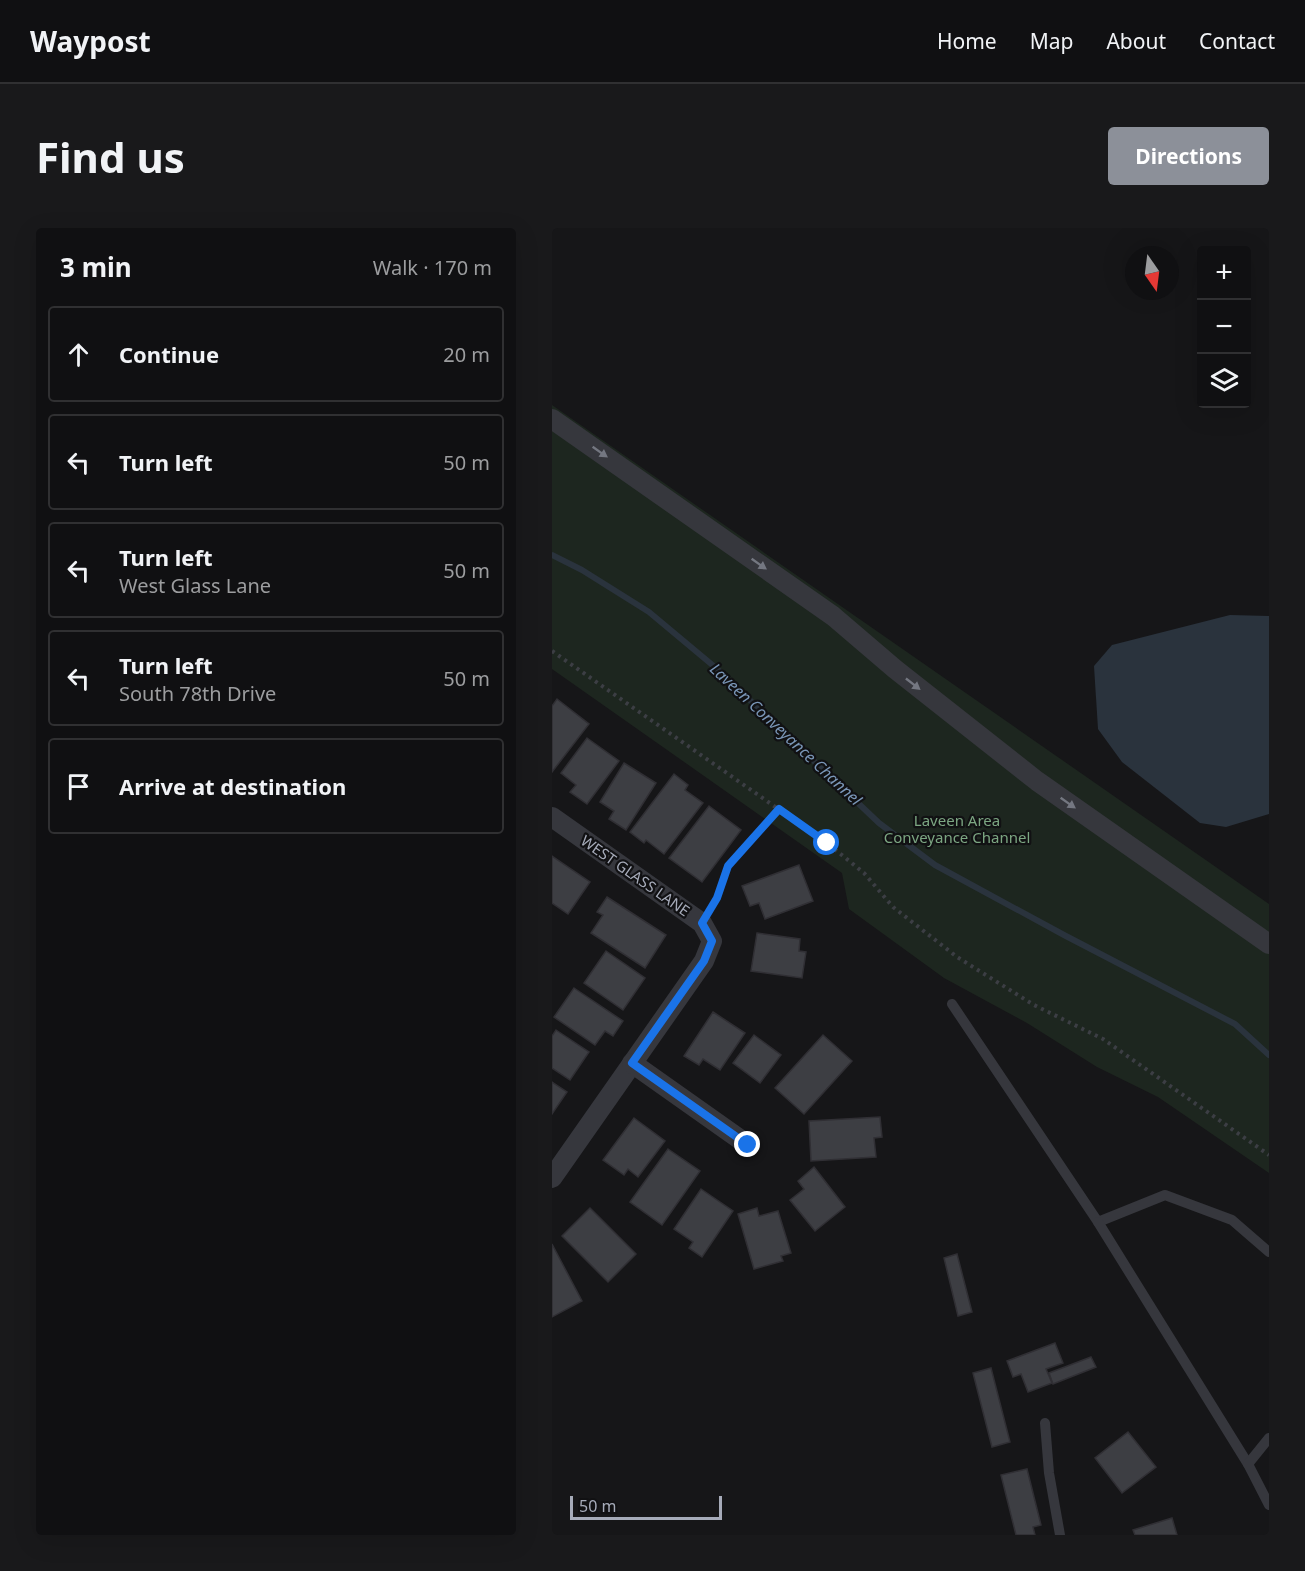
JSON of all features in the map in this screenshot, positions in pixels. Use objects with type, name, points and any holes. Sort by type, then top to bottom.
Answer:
[{"type":"street","points":[[552,418],[833,616],[1037,782],[1269,945]]},
{"type":"street","name":"WEST GLASS LANE","points":[[552,817],[702,923],[712,941],[704,961],[552,1178]]},
{"type":"street","points":[[632,1063],[748,1145]]},
{"type":"lane","points":[[952,1004],[1098,1222],[1248,1464],[1269,1506]]},
{"type":"lane","points":[[1098,1222],[1165,1195],[1232,1220],[1269,1252]]},
{"type":"lane","points":[[1045,1423],[1049,1473],[1060,1535]]},
{"type":"lane","points":[[1248,1464],[1269,1438]]},
{"type":"path","points":[[552,651],[827,843],[864,873],[893,907],[957,957],[1034,1005],[1103,1039],[1269,1155]]},
{"type":"path","points":[[702,923],[717,898],[728,866],[779,809]]},
{"type":"green space","name":"Laveen Area Conveyance Channel","points":[[552,405],[1269,904],[1269,1173],[1158,1097],[1097,1067],[1027,1023],[944,978],[849,909],[842,873],[552,669]]},
{"type":"shaded area","points":[[1230,615],[1269,616],[1269,814],[1226,827],[1200,823],[1122,762],[1098,729],[1094,666],[1112,645]]},
{"type":"building","points":[[557,699],[589,724],[552,772],[552,706]]},
{"type":"building","points":[[587,738],[619,761],[587,804],[570,792],[576,785],[561,773]]},
{"type":"building","points":[[624,763],[656,783],[626,830],[609,819],[614,811],[600,802]]},
{"type":"building","points":[[674,774],[688,785],[685,790],[703,803],[664,854],[646,840],[644,843],[630,832]]},
{"type":"building","points":[[709,806],[741,830],[702,882],[669,858]]},
{"type":"building","points":[[552,856],[590,882],[568,914],[552,903]]},
{"type":"building","points":[[799,865],[813,901],[765,919],[759,903],[750,906],[742,886]]},
{"type":"building","points":[[607,897],[666,935],[645,968],[591,933],[603,915],[597,912]]},
{"type":"building","points":[[757,933],[800,939],[799,951],[806,952],[802,978],[751,971]]},
{"type":"building","points":[[606,951],[645,978],[623,1010],[584,983]]},
{"type":"building","points":[[574,988],[623,1021],[613,1036],[605,1031],[595,1045],[554,1017]]},
{"type":"building","points":[[713,1012],[745,1033],[720,1070],[703,1059],[699,1065],[684,1056]]},
{"type":"building","points":[[556,1030],[589,1052],[570,1080],[552,1068],[552,1036]]},
{"type":"building","points":[[754,1035],[781,1055],[760,1083],[733,1063]]},
{"type":"building","points":[[823,1035],[852,1061],[804,1114],[775,1088]]},
{"type":"building","points":[[552,1082],[567,1092],[552,1114]]},
{"type":"building","points":[[880,1117],[882,1137],[874,1138],[876,1157],[811,1161],[809,1121]]},
{"type":"building","points":[[634,1118],[665,1141],[638,1177],[628,1169],[624,1175],[603,1160]]},
{"type":"building","points":[[668,1149],[700,1171],[662,1225],[630,1202]]},
{"type":"building","points":[[814,1167],[845,1207],[815,1231],[790,1200],[804,1189],[798,1181]]},
{"type":"building","points":[[701,1189],[733,1211],[702,1257],[689,1248],[693,1242],[674,1229]]},
{"type":"building","points":[[590,1208],[636,1254],[608,1282],[562,1236]]},
{"type":"building","points":[[757,1208],[759,1216],[778,1211],[791,1253],[781,1256],[783,1261],[754,1269],[738,1214]]},
{"type":"building","points":[[552,1244],[582,1301],[552,1317]]},
{"type":"building","points":[[957,1254],[972,1312],[958,1316],[944,1258]]},
{"type":"building","points":[[1055,1343],[1063,1363],[1046,1369],[1052,1383],[1028,1392],[1021,1374],[1013,1377],[1007,1361]]},
{"type":"building","points":[[1091,1357],[1096,1367],[1053,1384],[1049,1373]]},
{"type":"building","points":[[991,1368],[1010,1442],[992,1447],[973,1373]]},
{"type":"building","points":[[1128,1432],[1156,1467],[1122,1493],[1095,1458]]},
{"type":"building","points":[[1027,1469],[1041,1525],[1033,1527],[1035,1535],[1016,1535],[1001,1475]]},
{"type":"building","points":[[1172,1518],[1177,1535],[1135,1535],[1133,1530]]},
{"type":"waterway","name":"Laveen Conveyance Channel","points":[[552,555],[582,570],[649,612],[716,668],[879,823],[935,865],[1235,1024],[1269,1055]]},
{"type":"route","points":[[748,1145],[632,1063],[704,961],[712,941],[702,923],[717,898],[728,866],[755,834],[779,809],[827,843]]}]
